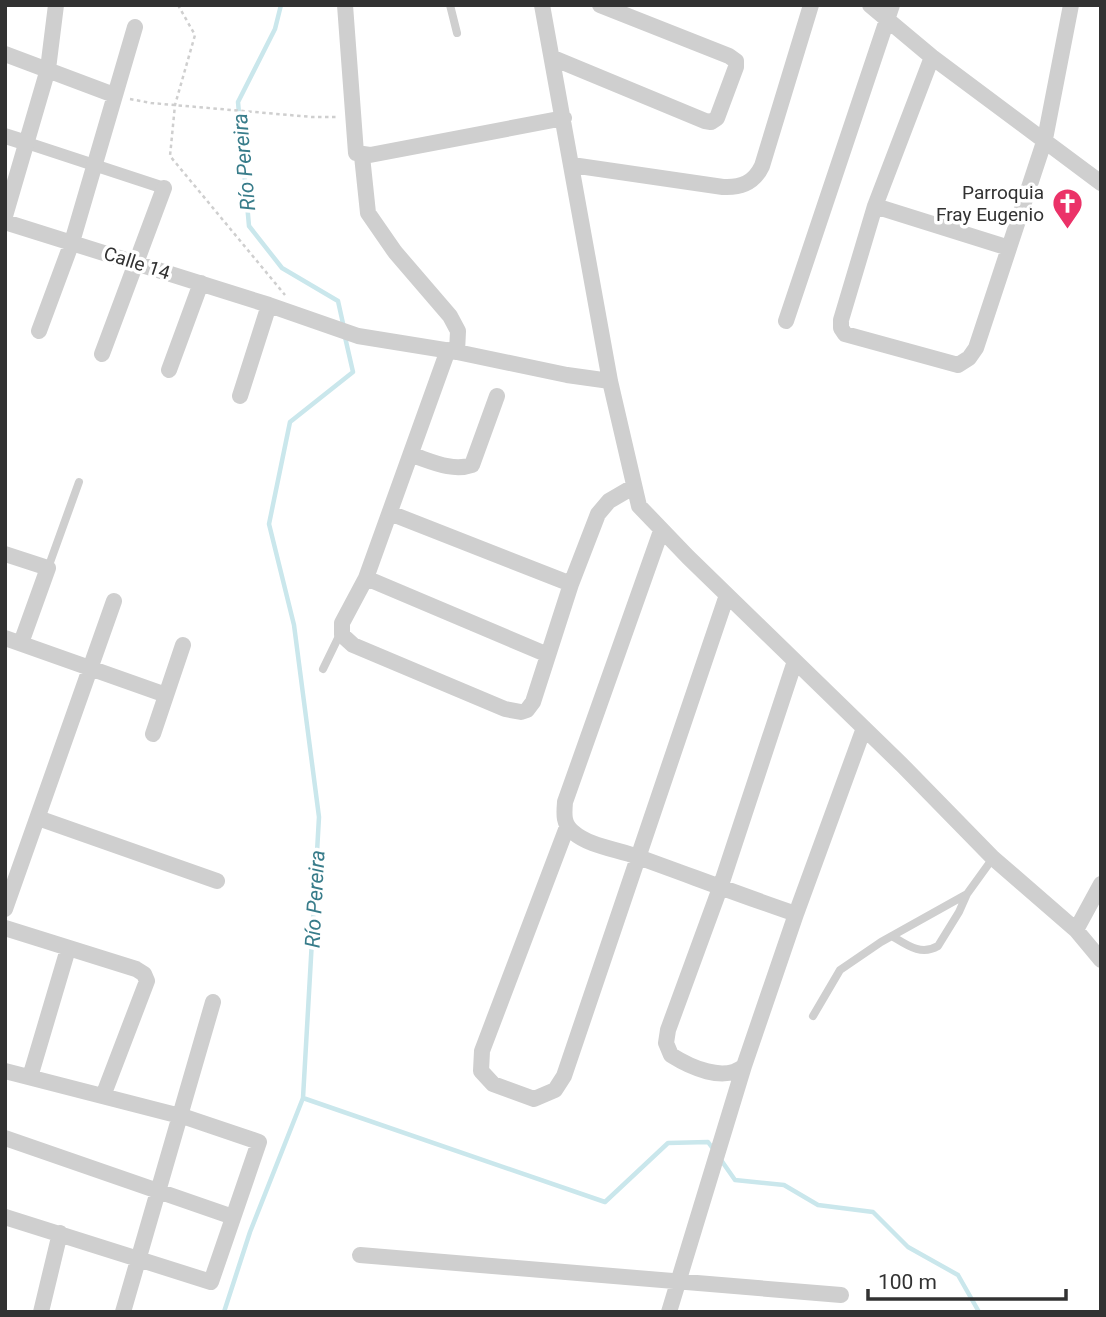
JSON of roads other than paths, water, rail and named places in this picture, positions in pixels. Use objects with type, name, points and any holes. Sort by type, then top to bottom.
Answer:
[{"type":"street","points":[[5,216],[48,69],[56,5]]},
{"type":"street","points":[[345,5],[356,153],[362,156],[564,118]]},
{"type":"street","points":[[542,5],[610,381],[639,506],[993,858],[1076,930],[1101,960]]},
{"type":"street","points":[[553,58],[705,121],[712,122],[716,118],[736,61],[600,5]]},
{"type":"street","points":[[572,165],[723,187],[741,186],[752,181],[762,166],[811,5]]},
{"type":"street","points":[[870,5],[890,12],[932,57],[1101,183]]},
{"type":"street","points":[[932,57],[875,206],[841,320],[841,328],[845,334],[957,365],[969,358],[976,348],[1045,139],[1070,5]]},
{"type":"street","points":[[786,320],[890,12]]},
{"type":"street","points":[[38,331],[72,242],[135,27]]},
{"type":"street","points":[[5,54],[114,95]]},
{"type":"street","points":[[5,136],[164,188],[102,354]]},
{"type":"street","points":[[362,156],[369,213],[395,252],[450,316],[458,331],[453,351],[366,578],[342,623],[345,638],[353,645],[493,705],[514,712],[524,711],[531,706],[571,584],[598,514],[609,501],[633,487]]},
{"type":"street","points":[[875,206],[1009,248]]},
{"type":"street","name":"Calle 14","points":[[5,222],[201,283],[358,336],[453,351],[567,376],[610,381]]},
{"type":"street","points":[[169,370],[201,283]]},
{"type":"street","points":[[240,396],[269,305]]},
{"type":"street","points":[[412,455],[449,467],[472,465],[497,396]]},
{"type":"street","points":[[390,513],[571,584]]},
{"type":"street","points":[[662,531],[565,802],[564,816],[567,827],[591,842],[638,856],[796,914]]},
{"type":"street","points":[[5,554],[48,568],[13,641],[166,695]]},
{"type":"street","points":[[366,578],[548,656]]},
{"type":"street","points":[[567,827],[482,1051],[481,1072],[493,1084],[534,1099],[555,1090],[568,1063],[727,595]]},
{"type":"street","points":[[5,909],[114,601]]},
{"type":"street","points":[[153,734],[183,645]]},
{"type":"street","points":[[744,1066],[730,1073],[712,1073],[671,1055],[666,1043],[795,661]]},
{"type":"street","points":[[669,1312],[744,1066],[864,728]]},
{"type":"street","points":[[38,818],[217,881]]},
{"type":"street","points":[[1076,930],[1101,884]]},
{"type":"street","points":[[5,928],[136,969],[144,974],[146,981],[103,1096]]},
{"type":"street","points":[[30,1077],[68,949]]},
{"type":"street","points":[[123,1312],[213,1002]]},
{"type":"street","points":[[5,1071],[181,1116],[259,1142],[211,1282],[5,1217]]},
{"type":"street","points":[[5,1138],[233,1217]]},
{"type":"street","points":[[41,1312],[60,1233]]},
{"type":"street","points":[[360,1255],[841,1294]]},
{"type":"lane","points":[[450,5],[457,33]]},
{"type":"lane","points":[[48,568],[79,482]]},
{"type":"lane","points":[[323,669],[342,631]]},
{"type":"lane","points":[[892,936],[919,950],[933,949],[952,924],[967,894],[993,858]]},
{"type":"lane","points":[[813,1016],[840,970],[892,936],[967,894]]},
{"type":"waterway","name":"Río Pereira","points":[[281,5],[275,29],[238,102],[249,226],[282,268],[338,301],[344,328]]},
{"type":"waterway","name":"Río Pereira","points":[[345,337],[353,372],[290,422],[269,524],[294,625],[319,817],[303,1098],[605,1202],[668,1143],[708,1142],[714,1150]]},
{"type":"waterway","points":[[224,1312],[250,1232],[303,1098]]},
{"type":"waterway","name":"Río Pereira","points":[[721,1160],[735,1180],[784,1185],[818,1205],[873,1212],[908,1247],[958,1275],[979,1312]]},
{"type":"place","name":"Parroquia Fray Eugenio","points":[[1067,230]]}]
